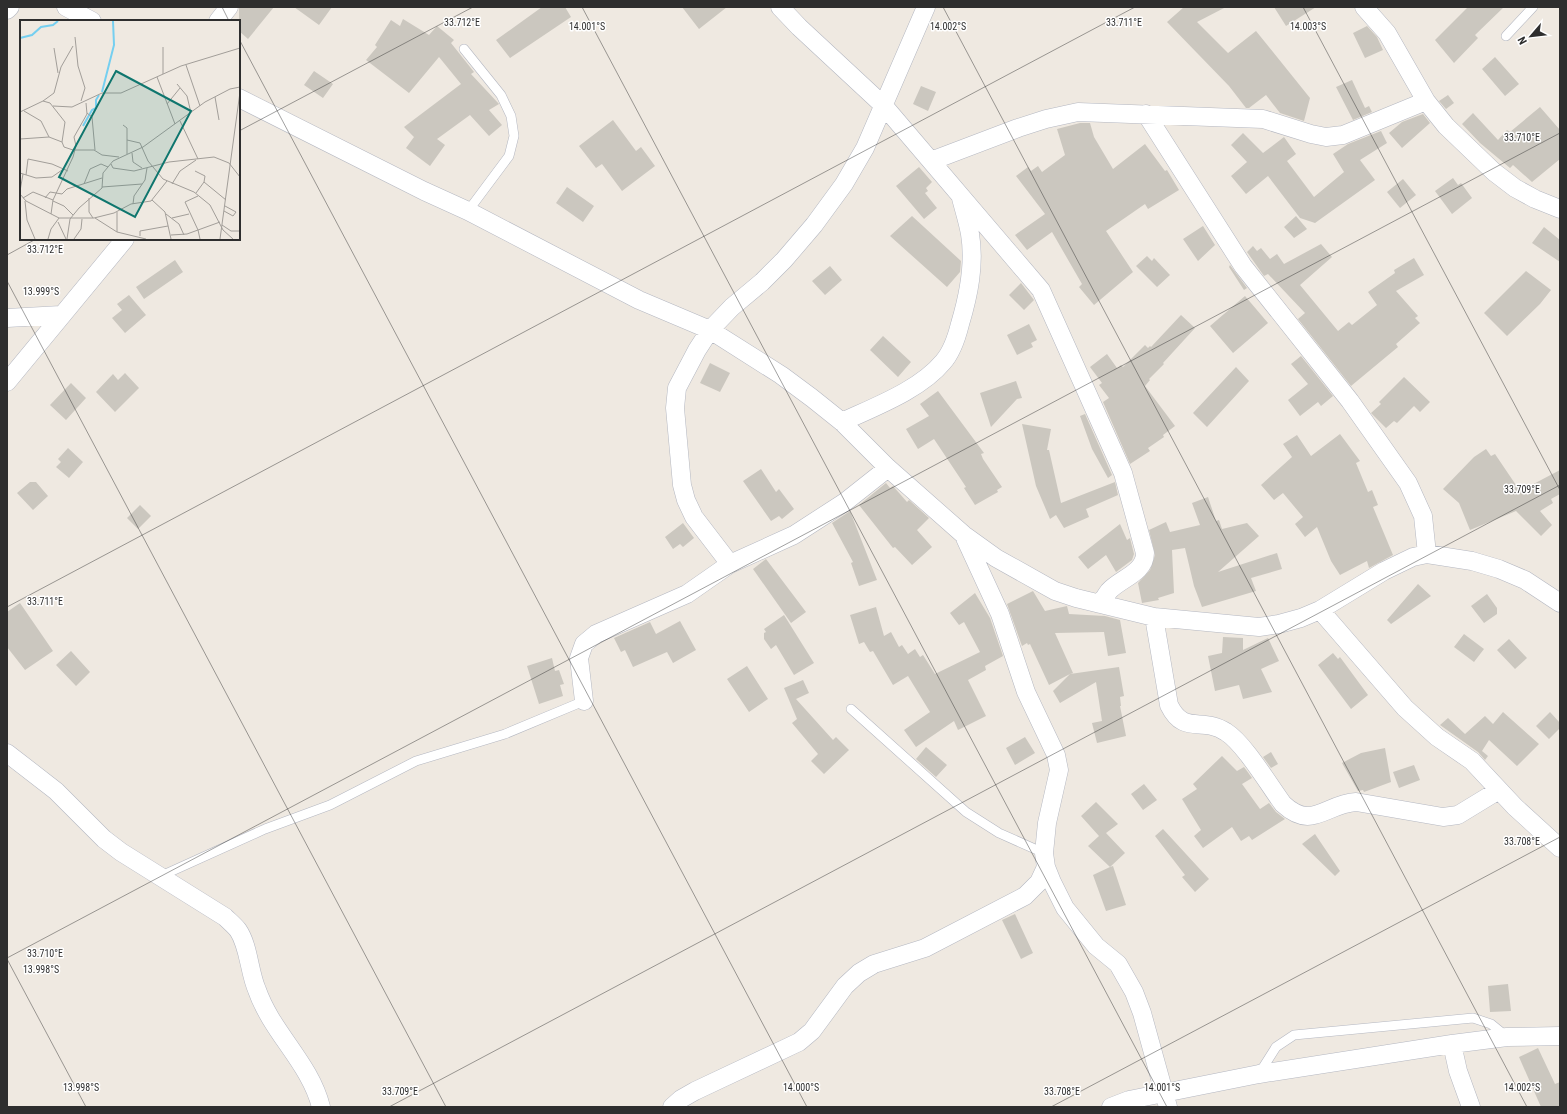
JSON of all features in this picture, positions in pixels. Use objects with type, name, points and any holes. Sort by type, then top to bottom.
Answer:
[{"type":"street","points":[[7,10],[10,7]]},
{"type":"street","points":[[66,7],[90,20]]},
{"type":"street","points":[[219,20],[229,7]]},
{"type":"street","points":[[780,7],[799,27],[884,106],[1041,290],[1123,473],[1145,553],[1145,560],[1141,567],[1109,591],[1100,604]]},
{"type":"street","points":[[730,564],[694,517],[686,500],[682,485],[676,416],[677,388],[697,350],[710,330],[732,307],[762,282],[784,260],[814,225],[844,184],[865,148],[926,7]]},
{"type":"street","points":[[1364,7],[1387,33],[1426,101],[1446,126],[1494,172],[1528,196],[1560,210]]},
{"type":"street","points":[[241,101],[468,211],[639,300],[710,330],[781,375],[842,422],[888,468],[964,535],[996,558],[1055,591],[1076,598],[1154,617],[1259,627],[1279,624],[1301,618],[1320,610],[1384,571],[1412,557],[1427,554],[1472,561],[1499,569],[1525,580],[1560,603]]},
{"type":"street","points":[[931,161],[1046,119],[1078,112],[1263,119],[1311,134],[1326,137],[1343,135],[1426,101]]},
{"type":"street","points":[[1146,114],[1243,266],[1350,401],[1408,483],[1423,516],[1427,554]]},
{"type":"street","points":[[842,422],[895,398],[926,378],[944,362],[956,338],[966,303],[972,270],[970,234],[960,195]]},
{"type":"street","points":[[7,382],[124,240]]},
{"type":"street","points":[[7,318],[61,316]]},
{"type":"street","points":[[584,700],[579,658],[584,644],[596,634],[687,594],[730,564],[794,535],[845,502],[888,468]]},
{"type":"street","points":[[672,1107],[681,1099],[695,1091],[799,1042],[812,1031],[845,986],[858,973],[874,964],[925,948],[1025,896],[1039,882],[1045,860],[1047,823],[1059,770],[1056,755],[1026,692],[1000,614],[964,535]]},
{"type":"street","points":[[1320,610],[1405,708],[1437,737],[1472,761],[1515,807],[1560,848]]},
{"type":"street","points":[[1154,617],[1169,705],[1173,713],[1183,722],[1217,727],[1232,736],[1283,804],[1292,812],[1302,816],[1312,816],[1346,803],[1356,802],[1443,817],[1458,815],[1499,790]]},
{"type":"street","points":[[7,754],[56,791],[104,838],[121,852],[225,917],[238,930],[245,948],[257,991],[268,1012],[311,1080],[321,1107]]},
{"type":"street","points":[[1045,860],[1065,908],[1096,946],[1118,964],[1134,992],[1142,1013],[1166,1100]]},
{"type":"street","points":[[1111,1107],[1129,1100],[1166,1100],[1259,1074],[1507,1037],[1560,1036]]},
{"type":"street","points":[[1452,1044],[1458,1071],[1471,1107]]},
{"type":"lane","points":[[1506,36],[1533,7]]},
{"type":"lane","points":[[464,49],[501,96],[511,116],[514,136],[509,156],[468,211]]},
{"type":"lane","points":[[161,876],[264,829],[330,805],[416,761],[505,734],[584,700]]},
{"type":"lane","points":[[851,709],[966,812],[998,833],[1045,860]]},
{"type":"lane","points":[[1259,1074],[1276,1047],[1294,1035],[1474,1018],[1491,1024],[1507,1037]]},
{"type":"building","points":[[239,7],[274,7],[248,39],[240,32]]},
{"type":"building","points":[[294,7],[332,7],[319,25]]},
{"type":"building","points":[[542,7],[565,7],[571,17],[510,58],[496,40]]},
{"type":"building","points":[[682,7],[727,7],[699,29]]},
{"type":"building","points":[[1184,7],[1226,7],[1197,22],[1228,53],[1256,31],[1310,98],[1304,121],[1280,113],[1266,95],[1249,108],[1246,108],[1229,86],[1167,22]]},
{"type":"building","points":[[1274,7],[1316,7],[1286,26]]},
{"type":"building","points":[[1468,7],[1504,7],[1475,35],[1478,38],[1454,63],[1435,40]]},
{"type":"building","points":[[403,19],[429,35],[437,26],[454,40],[451,43],[474,72],[471,74],[499,104],[489,110],[502,125],[489,136],[470,115],[437,139],[445,145],[430,166],[406,148],[414,137],[404,127],[461,84],[439,57],[409,93],[366,60],[377,47],[375,45],[391,20],[400,26]]},
{"type":"building","points":[[1367,26],[1377,37],[1383,50],[1365,58],[1353,33]]},
{"type":"building","points":[[1495,57],[1519,84],[1505,96],[1482,69]]},
{"type":"building","points":[[314,71],[333,84],[323,98],[304,85]]},
{"type":"building","points":[[1352,80],[1365,108],[1369,106],[1372,112],[1353,120],[1336,87]]},
{"type":"building","points":[[921,86],[936,92],[928,111],[913,104]]},
{"type":"building","points":[[1448,95],[1454,103],[1446,109],[1439,101]]},
{"type":"building","points":[[1540,107],[1560,130],[1560,159],[1532,182],[1513,165],[1510,168],[1480,143],[1462,124],[1473,113],[1498,140],[1507,130],[1510,132]]},
{"type":"building","points":[[1423,114],[1430,123],[1402,148],[1389,133],[1402,122]]},
{"type":"building","points":[[613,120],[636,151],[641,147],[655,166],[622,191],[602,164],[596,168],[579,146]]},
{"type":"building","points":[[1080,123],[1090,123],[1094,137],[1113,169],[1145,144],[1165,171],[1167,170],[1179,190],[1148,209],[1145,204],[1106,231],[1133,272],[1094,305],[1079,287],[1082,284],[1052,232],[1027,250],[1015,235],[1045,214],[1016,176],[1028,167],[1031,171],[1038,166],[1042,172],[1065,155],[1057,129]]},
{"type":"building","points":[[1381,131],[1387,143],[1360,160],[1375,180],[1315,223],[1300,218],[1268,176],[1246,194],[1231,176],[1247,162],[1231,145],[1243,133],[1263,153],[1284,137],[1296,154],[1287,161],[1314,197],[1344,172],[1333,154],[1348,144]]},
{"type":"building","points":[[919,167],[932,182],[926,188],[928,191],[925,193],[937,208],[924,219],[896,186]]},
{"type":"building","points":[[1453,178],[1458,185],[1461,183],[1472,198],[1452,214],[1435,191]]},
{"type":"building","points":[[1403,179],[1416,195],[1400,208],[1387,192]]},
{"type":"building","points":[[567,187],[594,206],[583,222],[556,203]]},
{"type":"building","points":[[912,216],[961,261],[960,272],[947,287],[890,236]]},
{"type":"building","points":[[1296,216],[1307,229],[1294,238],[1284,227]]},
{"type":"building","points":[[1203,226],[1215,245],[1198,261],[1183,239]]},
{"type":"building","points":[[1544,227],[1560,240],[1560,262],[1532,243]]},
{"type":"building","points":[[1321,244],[1332,257],[1300,285],[1338,331],[1349,322],[1352,325],[1377,305],[1368,292],[1395,273],[1394,270],[1414,258],[1424,275],[1396,291],[1418,316],[1415,318],[1420,323],[1396,344],[1398,347],[1351,386],[1298,319],[1305,313],[1268,274],[1264,276],[1247,252],[1253,246],[1257,251],[1261,248],[1270,259],[1277,254],[1284,264]]},
{"type":"building","points":[[1147,256],[1152,261],[1154,258],[1170,275],[1157,287],[1136,266]]},
{"type":"building","points":[[175,260],[183,272],[144,299],[136,287]]},
{"type":"building","points":[[1230,265],[1247,288],[1244,290],[1229,267]]},
{"type":"building","points":[[830,266],[842,280],[825,295],[812,281]]},
{"type":"building","points":[[1526,271],[1551,290],[1540,304],[1507,336],[1484,313]]},
{"type":"building","points":[[1021,283],[1034,300],[1024,310],[1009,295]]},
{"type":"building","points":[[129,295],[146,315],[125,333],[112,318],[122,310],[117,304]]},
{"type":"building","points":[[1245,296],[1268,323],[1233,353],[1210,326]]},
{"type":"building","points":[[1181,315],[1195,328],[1149,379],[1150,380],[1145,386],[1175,426],[1163,435],[1164,437],[1148,448],[1150,451],[1130,464],[1103,402],[1109,398],[1099,385],[1102,383],[1090,367],[1107,354],[1117,368],[1121,365],[1123,367],[1145,345],[1148,348],[1150,346],[1151,347]]},
{"type":"building","points":[[1029,324],[1037,340],[1031,343],[1033,347],[1017,355],[1007,335]]},
{"type":"building","points":[[883,336],[911,362],[898,377],[870,350]]},
{"type":"building","points":[[1301,356],[1333,396],[1321,406],[1318,402],[1300,416],[1288,400],[1308,384],[1291,364]]},
{"type":"building","points":[[710,363],[730,373],[720,392],[700,383]]},
{"type":"building","points":[[1236,367],[1249,381],[1207,427],[1193,413]]},
{"type":"building","points":[[125,373],[139,388],[115,412],[96,392],[113,374],[118,380]]},
{"type":"building","points":[[1404,377],[1430,402],[1420,412],[1414,406],[1397,423],[1394,421],[1386,428],[1371,413],[1381,404],[1379,402]]},
{"type":"building","points":[[1016,381],[1022,398],[1017,399],[991,427],[980,393]]},
{"type":"building","points":[[71,383],[86,398],[66,420],[50,405]]},
{"type":"building","points":[[938,391],[984,453],[981,454],[983,459],[1002,487],[997,490],[998,492],[975,505],[964,488],[966,487],[934,439],[918,449],[906,429],[929,416],[920,404]]},
{"type":"building","points":[[1085,414],[1112,475],[1108,478],[1092,449],[1080,416]]},
{"type":"building","points":[[1022,424],[1051,429],[1047,450],[1049,450],[1061,503],[1115,482],[1118,495],[1086,509],[1089,517],[1064,528],[1056,515],[1050,519],[1036,486]]},
{"type":"building","points":[[1340,434],[1360,461],[1356,463],[1368,492],[1372,490],[1378,505],[1373,507],[1393,555],[1369,568],[1367,561],[1340,575],[1331,561],[1317,527],[1305,537],[1295,524],[1303,517],[1283,493],[1274,500],[1261,485],[1292,457],[1283,444],[1297,435],[1311,456]]},
{"type":"building","points":[[68,448],[83,462],[69,478],[56,467],[61,462],[58,459]]},
{"type":"building","points":[[1486,449],[1491,456],[1495,454],[1520,491],[1560,470],[1560,494],[1551,499],[1553,503],[1540,511],[1552,525],[1541,536],[1516,511],[1470,530],[1459,503],[1443,489],[1474,457]]},
{"type":"building","points":[[761,469],[776,492],[779,489],[794,509],[782,519],[779,516],[771,521],[743,481]]},
{"type":"building","points":[[30,482],[36,482],[48,496],[33,510],[17,493]]},
{"type":"building","points":[[886,483],[890,488],[893,486],[907,502],[909,500],[929,518],[917,530],[932,547],[912,565],[895,547],[893,548],[859,505]]},
{"type":"building","points":[[1208,497],[1216,521],[1219,520],[1222,529],[1247,523],[1259,536],[1218,572],[1277,553],[1282,569],[1251,578],[1256,591],[1202,607],[1194,586],[1185,548],[1172,550],[1174,593],[1158,598],[1159,600],[1142,603],[1138,583],[1150,570],[1155,555],[1149,530],[1166,522],[1170,532],[1200,525],[1192,503]]},
{"type":"building","points":[[140,505],[151,516],[138,529],[127,518]]},
{"type":"building","points":[[850,511],[877,580],[859,586],[851,563],[853,562],[832,523]]},
{"type":"building","points":[[683,523],[694,538],[683,547],[680,544],[673,549],[665,537]]},
{"type":"building","points":[[1120,524],[1127,540],[1130,538],[1134,554],[1132,560],[1116,572],[1106,555],[1088,569],[1078,557]]},
{"type":"building","points":[[766,559],[806,612],[791,623],[753,569]]},
{"type":"building","points":[[1418,584],[1431,596],[1391,624],[1387,620]]},
{"type":"building","points":[[1033,591],[1045,611],[1067,606],[1069,614],[1105,616],[1120,620],[1126,653],[1108,656],[1104,632],[1055,633],[1073,673],[1049,685],[1030,644],[1028,645],[1027,643],[1022,646],[1007,604]]},
{"type":"building","points":[[975,593],[990,618],[1003,656],[985,666],[986,670],[968,680],[986,716],[958,730],[954,721],[916,747],[904,730],[930,712],[908,676],[893,685],[873,651],[870,652],[864,642],[859,644],[850,615],[876,607],[884,636],[891,632],[899,647],[902,645],[908,654],[915,649],[920,657],[923,655],[935,674],[980,652],[964,622],[959,625],[950,613]]},
{"type":"building","points":[[1487,594],[1497,608],[1497,614],[1484,623],[1471,606]]},
{"type":"building","points":[[20,603],[53,651],[25,670],[7,647],[7,612]]},
{"type":"building","points":[[784,615],[814,663],[794,675],[776,645],[771,649],[764,639],[764,633],[766,632],[764,629]]},
{"type":"building","points":[[680,621],[696,650],[673,663],[667,652],[633,667],[625,650],[621,652],[614,638],[650,622],[656,634]]},
{"type":"building","points":[[1464,634],[1484,649],[1474,662],[1454,647]]},
{"type":"building","points":[[1223,637],[1243,638],[1243,650],[1268,638],[1279,661],[1261,669],[1272,692],[1243,699],[1239,685],[1215,691],[1208,656],[1222,653]]},
{"type":"building","points":[[1509,639],[1527,658],[1515,669],[1497,650]]},
{"type":"building","points":[[71,651],[90,672],[76,686],[56,665]]},
{"type":"building","points":[[1333,653],[1338,659],[1340,657],[1368,695],[1351,709],[1318,665]]},
{"type":"building","points":[[552,658],[555,671],[559,670],[564,684],[560,685],[563,696],[539,704],[527,666]]},
{"type":"building","points":[[747,666],[768,699],[749,712],[727,679]]},
{"type":"building","points":[[1119,667],[1124,696],[1120,697],[1120,706],[1126,736],[1097,743],[1092,723],[1102,721],[1096,682],[1060,703],[1053,691],[1070,674]]},
{"type":"building","points":[[803,680],[809,693],[796,699],[833,740],[836,737],[849,750],[824,774],[811,761],[818,754],[792,723],[797,719],[784,688]]},
{"type":"building","points":[[1503,712],[1539,744],[1517,766],[1489,740],[1482,751],[1488,756],[1485,760],[1478,752],[1440,725],[1448,718],[1465,734],[1485,716],[1493,724]]},
{"type":"building","points":[[1550,712],[1560,723],[1560,728],[1549,739],[1536,726]]},
{"type":"building","points":[[1025,737],[1035,753],[1015,765],[1006,748]]},
{"type":"building","points":[[926,747],[947,765],[936,777],[916,759]]},
{"type":"building","points":[[1385,748],[1391,782],[1364,792],[1363,790],[1358,791],[1342,763],[1361,753]]},
{"type":"building","points":[[1271,752],[1278,764],[1271,768],[1263,757]]},
{"type":"building","points":[[1222,756],[1237,771],[1244,767],[1247,771],[1252,778],[1242,784],[1260,809],[1269,803],[1276,812],[1285,819],[1252,840],[1249,836],[1241,841],[1232,827],[1203,848],[1194,836],[1201,830],[1182,799],[1197,789],[1193,784]]},
{"type":"building","points":[[1414,765],[1420,780],[1399,788],[1393,772]]},
{"type":"building","points":[[1144,784],[1157,800],[1143,810],[1131,794]]},
{"type":"building","points":[[1096,802],[1118,824],[1106,833],[1125,853],[1110,867],[1088,846],[1099,836],[1081,816]]},
{"type":"building","points":[[1163,829],[1209,879],[1195,892],[1182,877],[1185,875],[1155,836]]},
{"type":"building","points":[[1315,834],[1340,871],[1335,876],[1302,844]]},
{"type":"building","points":[[1113,866],[1126,905],[1106,911],[1093,875]]},
{"type":"building","points":[[1015,914],[1033,953],[1021,959],[1002,920]]},
{"type":"building","points":[[1508,984],[1511,1011],[1490,1012],[1488,986]]},
{"type":"building","points":[[1538,1048],[1555,1084],[1560,1082],[1560,1107],[1541,1107],[1519,1057]]}]
